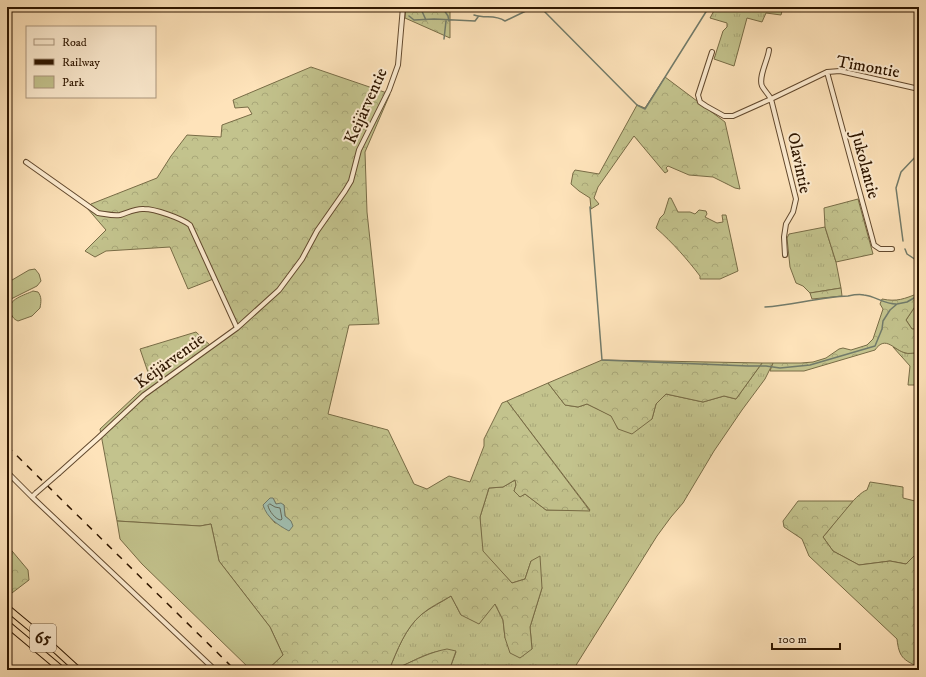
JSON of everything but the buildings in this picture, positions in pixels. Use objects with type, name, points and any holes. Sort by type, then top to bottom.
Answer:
[{"type":"highway","name":"65","points":[[7,608],[78,670]]},
{"type":"highway","name":"65","points":[[7,624],[62,670]]},
{"type":"street","name":"Keijärventie","points":[[32,497],[144,395],[237,328],[279,290],[302,259],[317,231],[351,181],[360,150],[373,120],[389,90],[398,66],[403,7]]},
{"type":"street","name":"Olavintie","points":[[769,50],[761,77],[762,85],[771,99],[796,199],[793,212],[786,224],[784,237],[785,255]]},
{"type":"street","name":"Timontie","points":[[712,52],[698,95],[700,102],[724,116],[733,116],[826,72],[840,71],[919,89]]},
{"type":"street","name":"Jukolantie","points":[[826,72],[874,245],[880,249],[892,249]]},
{"type":"street","points":[[26,162],[98,213],[118,215],[144,209],[172,216],[190,225],[237,328]]},
{"type":"street","points":[[7,472],[215,670]]},
{"type":"green space","points":[[406,7],[450,7],[450,38],[405,18]]},
{"type":"green space","points":[[716,7],[783,7],[781,15],[766,13],[762,22],[747,18],[734,66],[714,59],[723,31],[727,27],[727,23],[710,18]]},
{"type":"green space","points":[[311,67],[390,94],[365,152],[367,212],[379,324],[349,325],[328,414],[388,430],[414,484],[427,489],[449,476],[470,482],[484,446],[484,439],[502,403],[507,401],[590,511],[546,510],[525,494],[520,497],[514,491],[516,485],[515,480],[503,487],[489,488],[480,517],[483,551],[512,583],[525,579],[531,561],[540,556],[542,588],[530,627],[532,649],[520,658],[510,653],[505,638],[503,620],[495,604],[479,624],[461,615],[451,596],[428,609],[416,620],[402,640],[389,670],[267,670],[283,655],[270,627],[219,561],[211,524],[200,526],[117,521],[100,429],[151,381],[140,349],[196,332],[213,348],[239,329],[216,278],[188,289],[170,247],[106,251],[95,257],[85,251],[106,230],[87,208],[91,204],[157,178],[187,135],[221,137],[222,125],[252,114],[248,107],[235,108],[233,100]],"holes":[[[273,498],[276,504],[284,505],[285,516],[291,521],[275,523],[270,517]]]},
{"type":"green space","points":[[665,77],[725,122],[740,189],[713,177],[689,175],[668,166],[666,168],[668,171],[665,173],[634,136],[598,187],[594,198],[599,204],[591,209],[590,198],[571,184],[573,173],[575,170],[599,174],[637,105],[645,108]]},
{"type":"green space","points":[[669,198],[671,198],[678,212],[690,212],[695,214],[699,210],[706,211],[707,214],[705,217],[717,223],[723,222],[722,215],[726,215],[738,271],[720,279],[700,279],[700,276],[685,257],[656,228],[660,218],[664,214]]},
{"type":"green space","points":[[858,199],[873,254],[836,262],[825,227],[824,208]]},
{"type":"green space","points":[[825,227],[836,262],[841,288],[810,293],[803,286],[796,283],[790,267],[787,238],[789,234]]},
{"type":"green space","points":[[35,269],[39,274],[41,281],[37,286],[7,301],[7,283],[29,270]]},
{"type":"green space","points":[[841,288],[842,296],[812,299],[810,293]]},
{"type":"green space","points":[[33,291],[38,292],[40,296],[40,308],[32,316],[18,321],[16,320],[10,311],[11,303],[17,298]]},
{"type":"green space","points":[[919,293],[919,304],[916,305],[906,320],[912,329],[919,329],[919,338],[915,353],[902,352],[886,343],[883,343],[875,350],[804,371],[770,371],[773,363],[813,362],[826,358],[839,349],[843,348],[851,350],[867,345],[873,339],[883,309],[880,304],[882,299],[900,299]]},
{"type":"green space","points":[[919,304],[919,329],[912,329],[906,320],[916,305]]},
{"type":"green space","points":[[919,338],[919,385],[908,385],[910,366],[893,347],[905,353],[915,353]]},
{"type":"green space","points":[[602,360],[762,363],[736,399],[724,396],[703,402],[666,394],[656,404],[652,419],[632,434],[618,429],[611,416],[587,404],[578,407],[565,405],[548,383]]},
{"type":"green space","points":[[762,363],[773,363],[765,379],[714,451],[683,503],[657,536],[573,670],[445,670],[450,668],[456,652],[442,651],[428,654],[402,666],[400,670],[389,670],[402,640],[416,620],[425,611],[451,596],[461,615],[495,604],[503,620],[505,638],[532,649],[530,627],[542,588],[531,561],[525,579],[512,583],[482,551],[480,517],[489,488],[503,487],[515,480],[516,485],[514,491],[520,496],[525,494],[546,510],[590,510],[507,401],[548,383],[565,405],[578,407],[587,404],[612,416],[618,429],[652,419],[656,404],[666,394],[703,402],[724,396],[736,399]]},
{"type":"green space","points":[[870,482],[903,487],[903,498],[919,502],[919,554],[916,554],[906,564],[890,561],[859,565],[833,551],[823,537],[857,497],[862,492],[867,490]]},
{"type":"green space","points":[[798,501],[853,501],[823,537],[833,551],[859,565],[890,561],[906,564],[916,554],[919,554],[919,667],[903,657],[899,650],[897,639],[809,556],[802,539],[784,527],[783,521]]},
{"type":"green space","points":[[117,521],[200,526],[211,524],[219,561],[270,627],[283,655],[267,670],[251,670],[142,564],[120,539]]},
{"type":"green space","points":[[7,545],[28,570],[29,580],[8,596],[7,595]]},
{"type":"green space","points":[[447,649],[456,651],[450,668],[445,670],[400,670],[402,666],[419,658]]},
{"type":"water","points":[[270,498],[273,498],[276,504],[281,503],[284,505],[285,516],[291,521],[293,526],[289,531],[273,521],[267,514],[263,505]]},
{"type":"waterway","points":[[420,7],[426,20]]},
{"type":"waterway","points":[[442,7],[448,16],[449,21]]},
{"type":"waterway","points":[[474,15],[494,17],[505,21],[530,9],[540,7],[637,105],[645,109],[709,7]]},
{"type":"waterway","points":[[409,16],[414,20],[434,19],[475,21],[478,17]]},
{"type":"waterway","points":[[444,39],[446,21]]},
{"type":"waterway","points":[[903,241],[896,188],[901,172],[919,153]]},
{"type":"waterway","points":[[590,207],[602,360],[766,366],[780,368],[810,365],[875,346],[882,329],[883,321],[890,310],[897,304],[907,302],[919,295]]},
{"type":"waterway","points":[[905,249],[907,254],[919,262]]},
{"type":"waterway","points":[[765,307],[858,295],[868,296],[887,303],[896,304]]},
{"type":"railway","points":[[7,446],[235,670]]}]
